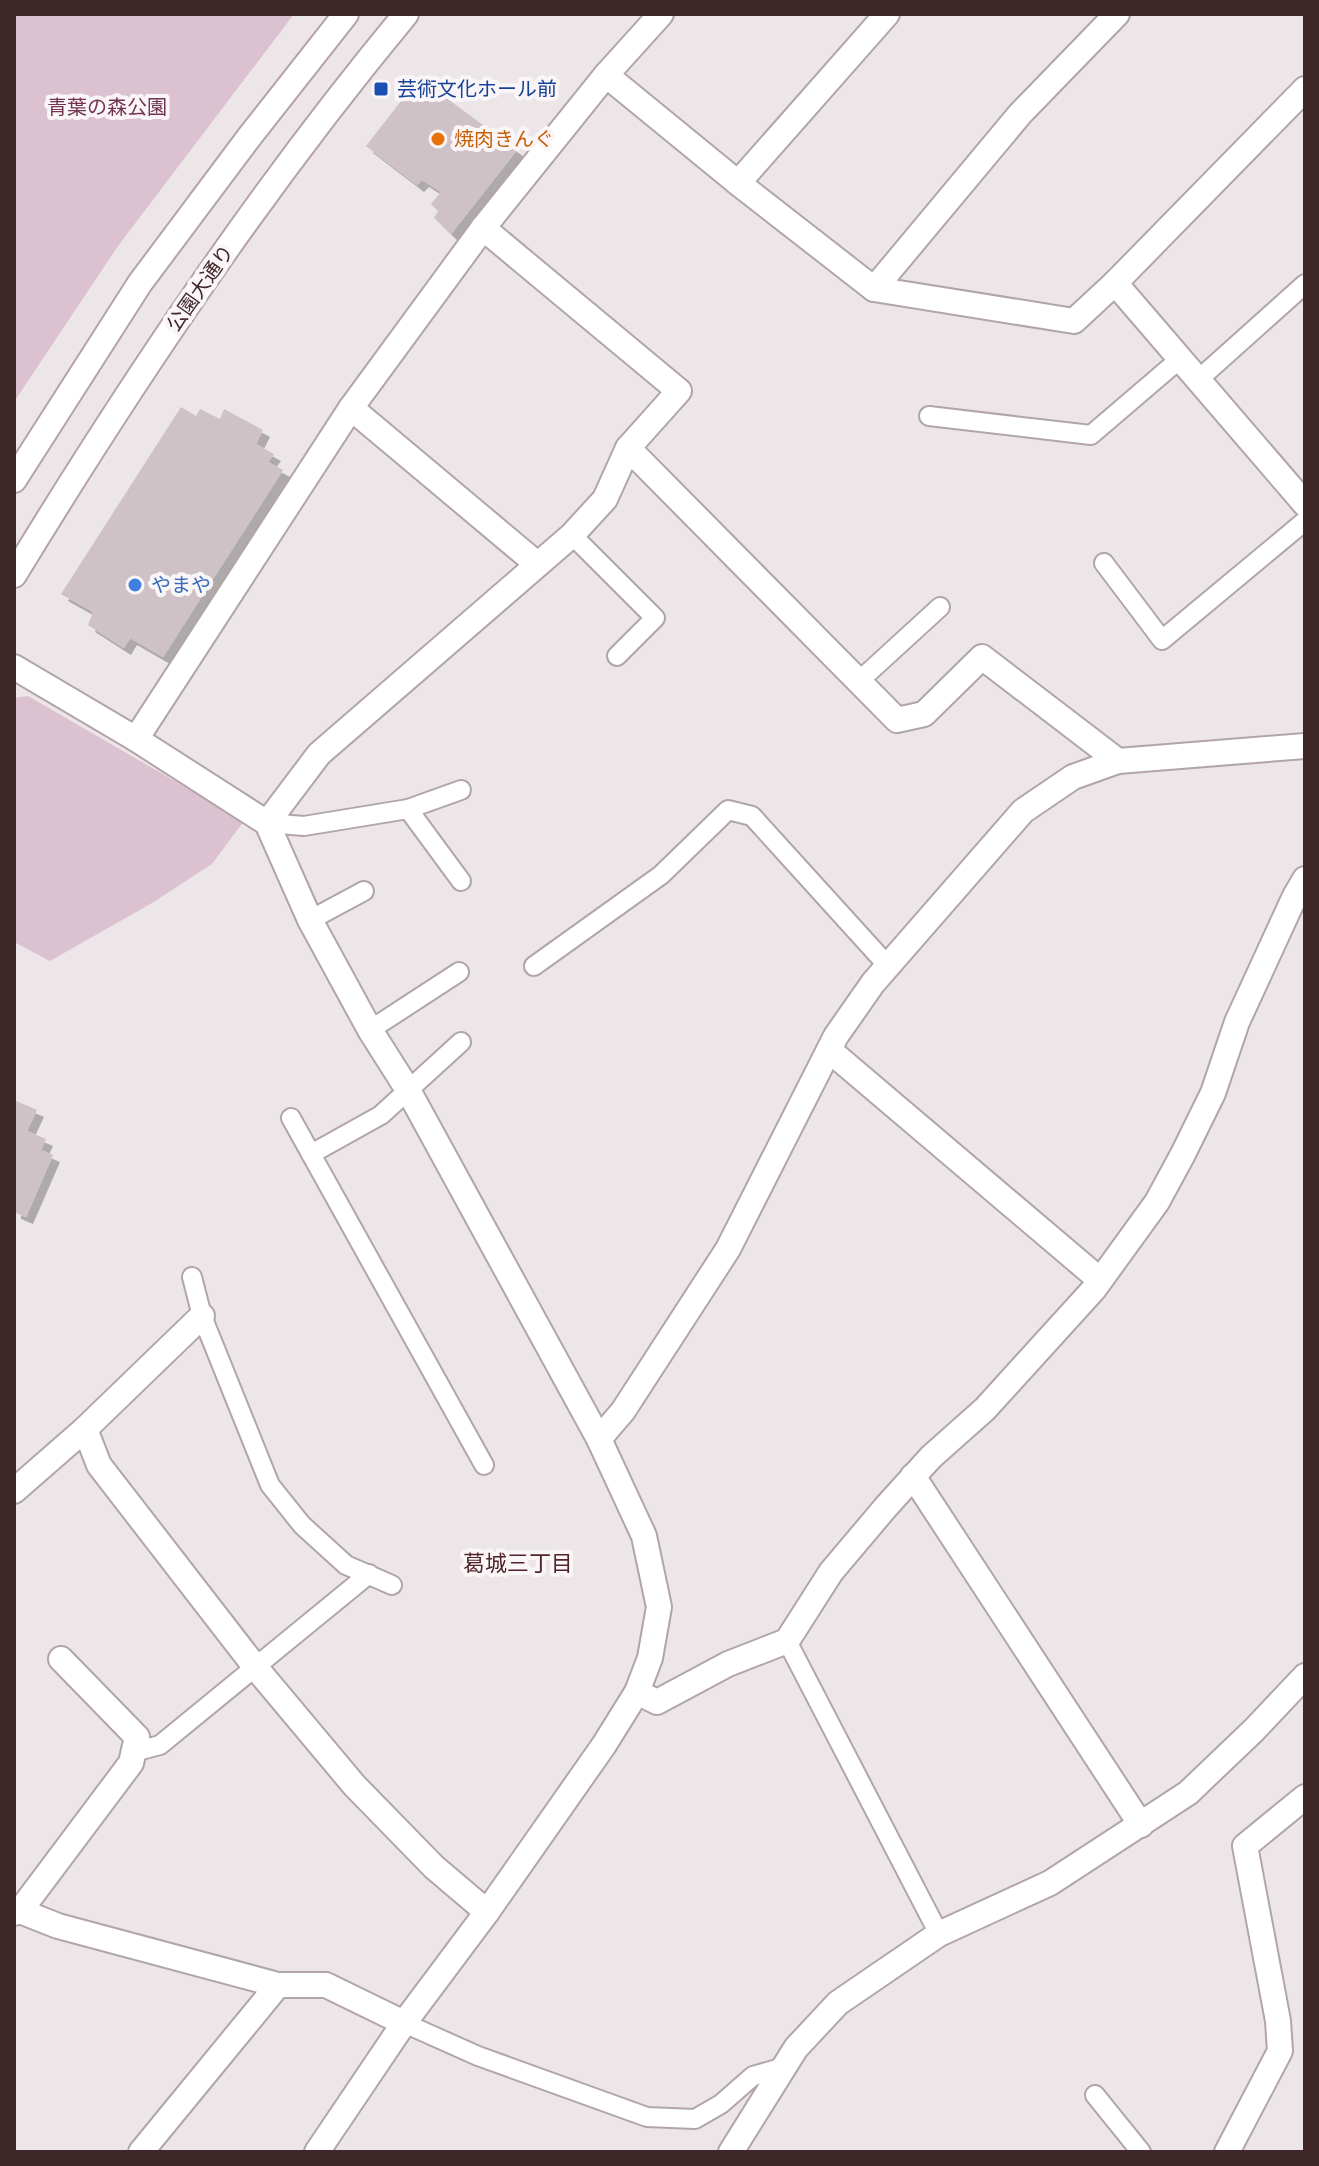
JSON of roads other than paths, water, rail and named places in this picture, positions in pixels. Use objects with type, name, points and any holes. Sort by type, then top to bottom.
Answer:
[{"type":"street","points":[[14,480],[140,283],[346,14]]},
{"type":"street","name":"公園大通り","points":[[14,575],[184,309],[267,191],[406,14]]},
{"type":"street","points":[[136,739],[351,408],[483,228],[606,75],[661,14]]},
{"type":"street","points":[[738,183],[887,14]]},
{"type":"street","points":[[874,289],[1020,114],[1117,14]]},
{"type":"street","points":[[606,75],[874,289],[1074,321],[1305,89]]},
{"type":"street","points":[[267,823],[319,754],[572,535],[605,499],[628,448],[679,391],[483,228]]},
{"type":"street","points":[[1115,283],[1305,504]]},
{"type":"street","points":[[351,408],[537,564]]},
{"type":"street","points":[[628,448],[897,720],[924,714],[982,657],[1118,761]]},
{"type":"street","points":[[14,667],[136,739],[267,823],[310,920],[370,1030],[408,1090],[599,1439],[644,1536],[659,1607],[650,1658],[637,1692],[604,1745],[487,1912],[404,2023],[317,2152]]},
{"type":"street","points":[[599,1439],[623,1411],[728,1249],[836,1036],[873,983],[1023,811],[1073,777],[1118,761],[1305,746]]},
{"type":"street","points":[[637,1692],[657,1702],[728,1664],[787,1641],[831,1572],[913,1476],[985,1409],[1100,1280],[1157,1202],[1183,1154],[1213,1093],[1237,1022],[1305,879]]},
{"type":"street","points":[[829,1050],[1100,1280]]},
{"type":"street","points":[[14,1491],[85,1429],[202,1316]]},
{"type":"street","points":[[85,1429],[99,1465],[256,1668],[354,1785],[434,1867],[487,1912]]},
{"type":"street","points":[[913,1476],[1141,1825]]},
{"type":"street","points":[[61,1659],[137,1737],[131,1763],[17,1912],[58,1926],[278,1985],[326,1985],[404,2023]]},
{"type":"street","points":[[731,2152],[796,2048],[838,2003],[939,1934],[1050,1883],[1188,1793],[1305,1676]]},
{"type":"street","points":[[1227,2152],[1280,2051],[1278,2021],[1245,1846],[1305,1797]]},
{"type":"street","points":[[141,2152],[278,1985]]},
{"type":"lane","points":[[1199,379],[1305,284]]},
{"type":"lane","points":[[929,416],[1091,435],[1181,358]]},
{"type":"lane","points":[[1104,563],[1162,640],[1305,521]]},
{"type":"lane","points":[[572,535],[655,618],[617,656]]},
{"type":"lane","points":[[858,682],[940,607]]},
{"type":"lane","points":[[267,823],[304,826],[408,809],[461,790]]},
{"type":"lane","points":[[408,809],[461,881]]},
{"type":"lane","points":[[534,966],[661,875],[728,810],[752,816],[888,966]]},
{"type":"lane","points":[[310,920],[364,891]]},
{"type":"lane","points":[[370,1030],[459,972]]},
{"type":"lane","points":[[311,1154],[381,1115],[461,1042]]},
{"type":"lane","points":[[291,1118],[484,1465]]},
{"type":"lane","points":[[192,1277],[202,1316],[270,1485],[302,1525],[346,1565],[392,1585]]},
{"type":"lane","points":[[134,1752],[160,1745],[369,1574]]},
{"type":"lane","points":[[787,1641],[939,1934]]},
{"type":"lane","points":[[404,2023],[478,2056],[647,2117],[695,2119],[721,2104],[753,2076],[784,2067]]},
{"type":"lane","points":[[1095,2095],[1141,2152]]},
{"type":"place","name":"芸術文化ホール前","points":[[381,89]]},
{"type":"place","name":"焼肉きんぐ","points":[[438,139]]},
{"type":"place","name":"やまや","points":[[135,585]]},
{"type":"district","name":"葛城三丁目","points":[[518,1563]]},
{"type":"park label","name":"青葉の森公園","points":[[107,107]]}]
